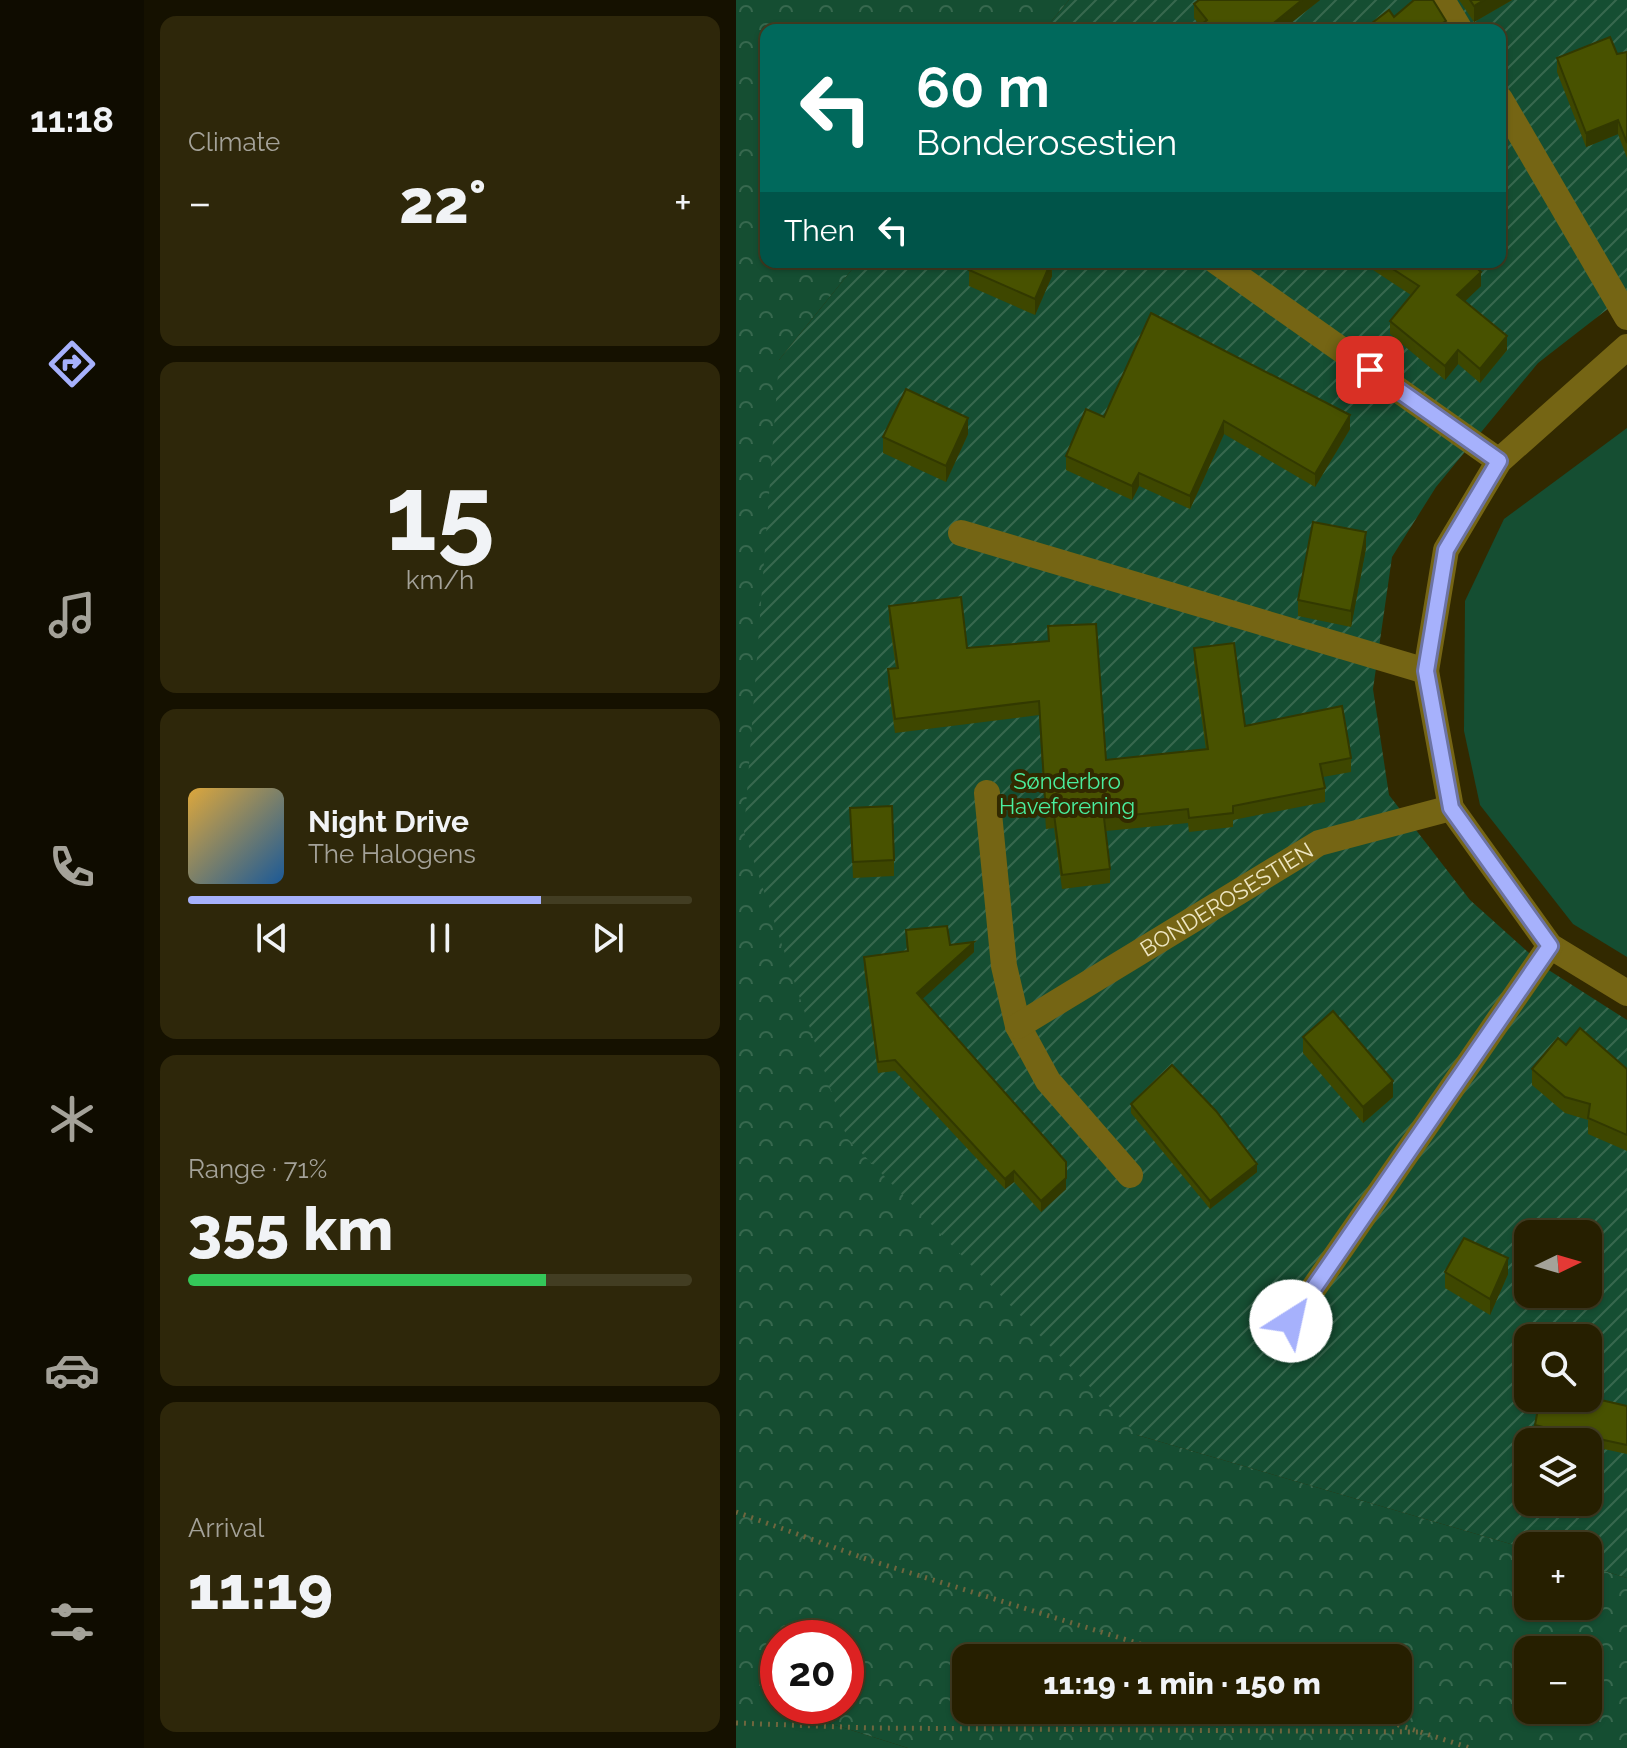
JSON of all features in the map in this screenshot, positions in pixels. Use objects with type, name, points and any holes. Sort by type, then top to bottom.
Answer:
[{"type":"lane","points":[[1442,0],[1456,24]]},
{"type":"lane","points":[[1506,109],[1627,317]]},
{"type":"lane","points":[[1226,268],[1499,461]]},
{"type":"lane","points":[[1627,347],[1499,461],[1446,550],[1426,671],[1451,808],[1550,946],[1627,993]]},
{"type":"lane","points":[[961,533],[1426,671]]},
{"type":"lane","points":[[987,793],[1004,966],[1018,1026],[1048,1081],[1130,1175]]},
{"type":"lane","name":"BONDEROSESTIEN","points":[[1018,1026],[1319,843],[1451,808]]},
{"type":"lane","points":[[1291,1321],[1550,946]]},
{"type":"path","points":[[736,1512],[872,1561],[1140,1644]]},
{"type":"path","points":[[736,1723],[871,1728],[1424,1732]]},
{"type":"path","points":[[1398,1724],[1470,1748]]},
{"type":"green space","points":[[736,0],[1069,0],[1049,24],[760,24],[760,268],[853,268],[779,360],[1137,1435],[1514,1545],[1514,1620],[1602,1620],[1602,1570],[1627,1578],[1627,1748],[908,1748],[832,1724],[864,1724],[864,1620],[760,1620],[760,1708],[736,1708]]},
{"type":"green space","name":"Sønderbro Haveforening","points":[[1069,0],[1627,0],[1627,294],[1538,363],[1436,487],[1392,557],[1373,689],[1389,795],[1470,900],[1547,969],[1627,1020],[1627,1578],[1602,1570],[1602,1532],[1514,1532],[1514,1545],[1137,1435],[847,1138],[744,832],[779,360],[853,268],[1506,268],[1506,24],[1049,24]]},
{"type":"green space","points":[[1627,428],[1627,957],[1573,924],[1480,805],[1464,731],[1465,601],[1504,519]]},
{"type":"green space","points":[[736,1708],[760,1708],[760,1724],[832,1724],[908,1748],[736,1748]]},
{"type":"building","points":[[1199,0],[1302,0],[1272,24],[1202,24],[1207,20],[1194,4]]},
{"type":"building","points":[[1414,0],[1433,0],[1446,21],[1441,24],[1371,24],[1389,10],[1394,17]]},
{"type":"building","points":[[1470,0],[1484,0],[1474,6]]},
{"type":"building","points":[[1610,37],[1617,54],[1627,52],[1627,143],[1618,120],[1586,133],[1557,58]]},
{"type":"building","points":[[970,268],[1048,268],[1035,299]]},
{"type":"building","points":[[1391,268],[1477,268],[1481,272],[1457,295],[1507,336],[1480,369],[1458,350],[1445,366],[1390,321],[1419,286]]},
{"type":"building","points":[[1151,313],[1350,415],[1315,474],[1224,421],[1190,496],[1139,473],[1132,486],[1066,456],[1086,409],[1104,417]]},
{"type":"building","points":[[906,389],[968,418],[946,466],[883,437]]},
{"type":"building","points":[[1313,522],[1366,532],[1351,611],[1298,600]]},
{"type":"building","points":[[961,597],[967,648],[1049,641],[1048,626],[1096,624],[1106,760],[1208,749],[1194,648],[1234,643],[1245,726],[1342,706],[1351,758],[1320,764],[1325,788],[1233,806],[1233,813],[1189,818],[1188,809],[1104,818],[1110,869],[1062,875],[1054,814],[1046,815],[1039,701],[895,719],[888,669],[898,668],[889,606]]},
{"type":"building","points":[[892,806],[894,860],[853,862],[850,808]]},
{"type":"building","points":[[947,926],[950,945],[974,942],[917,993],[1066,1162],[1066,1178],[1041,1201],[1014,1171],[1005,1179],[895,1060],[878,1062],[864,957],[908,951],[906,930]]},
{"type":"building","points":[[1333,1011],[1393,1081],[1363,1107],[1303,1037]]},
{"type":"building","points":[[1580,1028],[1627,1069],[1627,1135],[1588,1118],[1590,1104],[1565,1097],[1532,1069],[1558,1038],[1566,1045]]},
{"type":"building","points":[[1172,1065],[1216,1111],[1257,1164],[1210,1201],[1131,1104]]},
{"type":"building","points":[[1464,1238],[1508,1258],[1490,1299],[1445,1272]]},
{"type":"building","points":[[1602,1400],[1627,1406],[1627,1445],[1602,1440],[1602,1428],[1547,1428],[1535,1425],[1537,1412],[1602,1412]]},
{"type":"route","points":[[1291,1321],[1550,946],[1451,808],[1426,671],[1446,550],[1499,461],[1370,370]]}]
